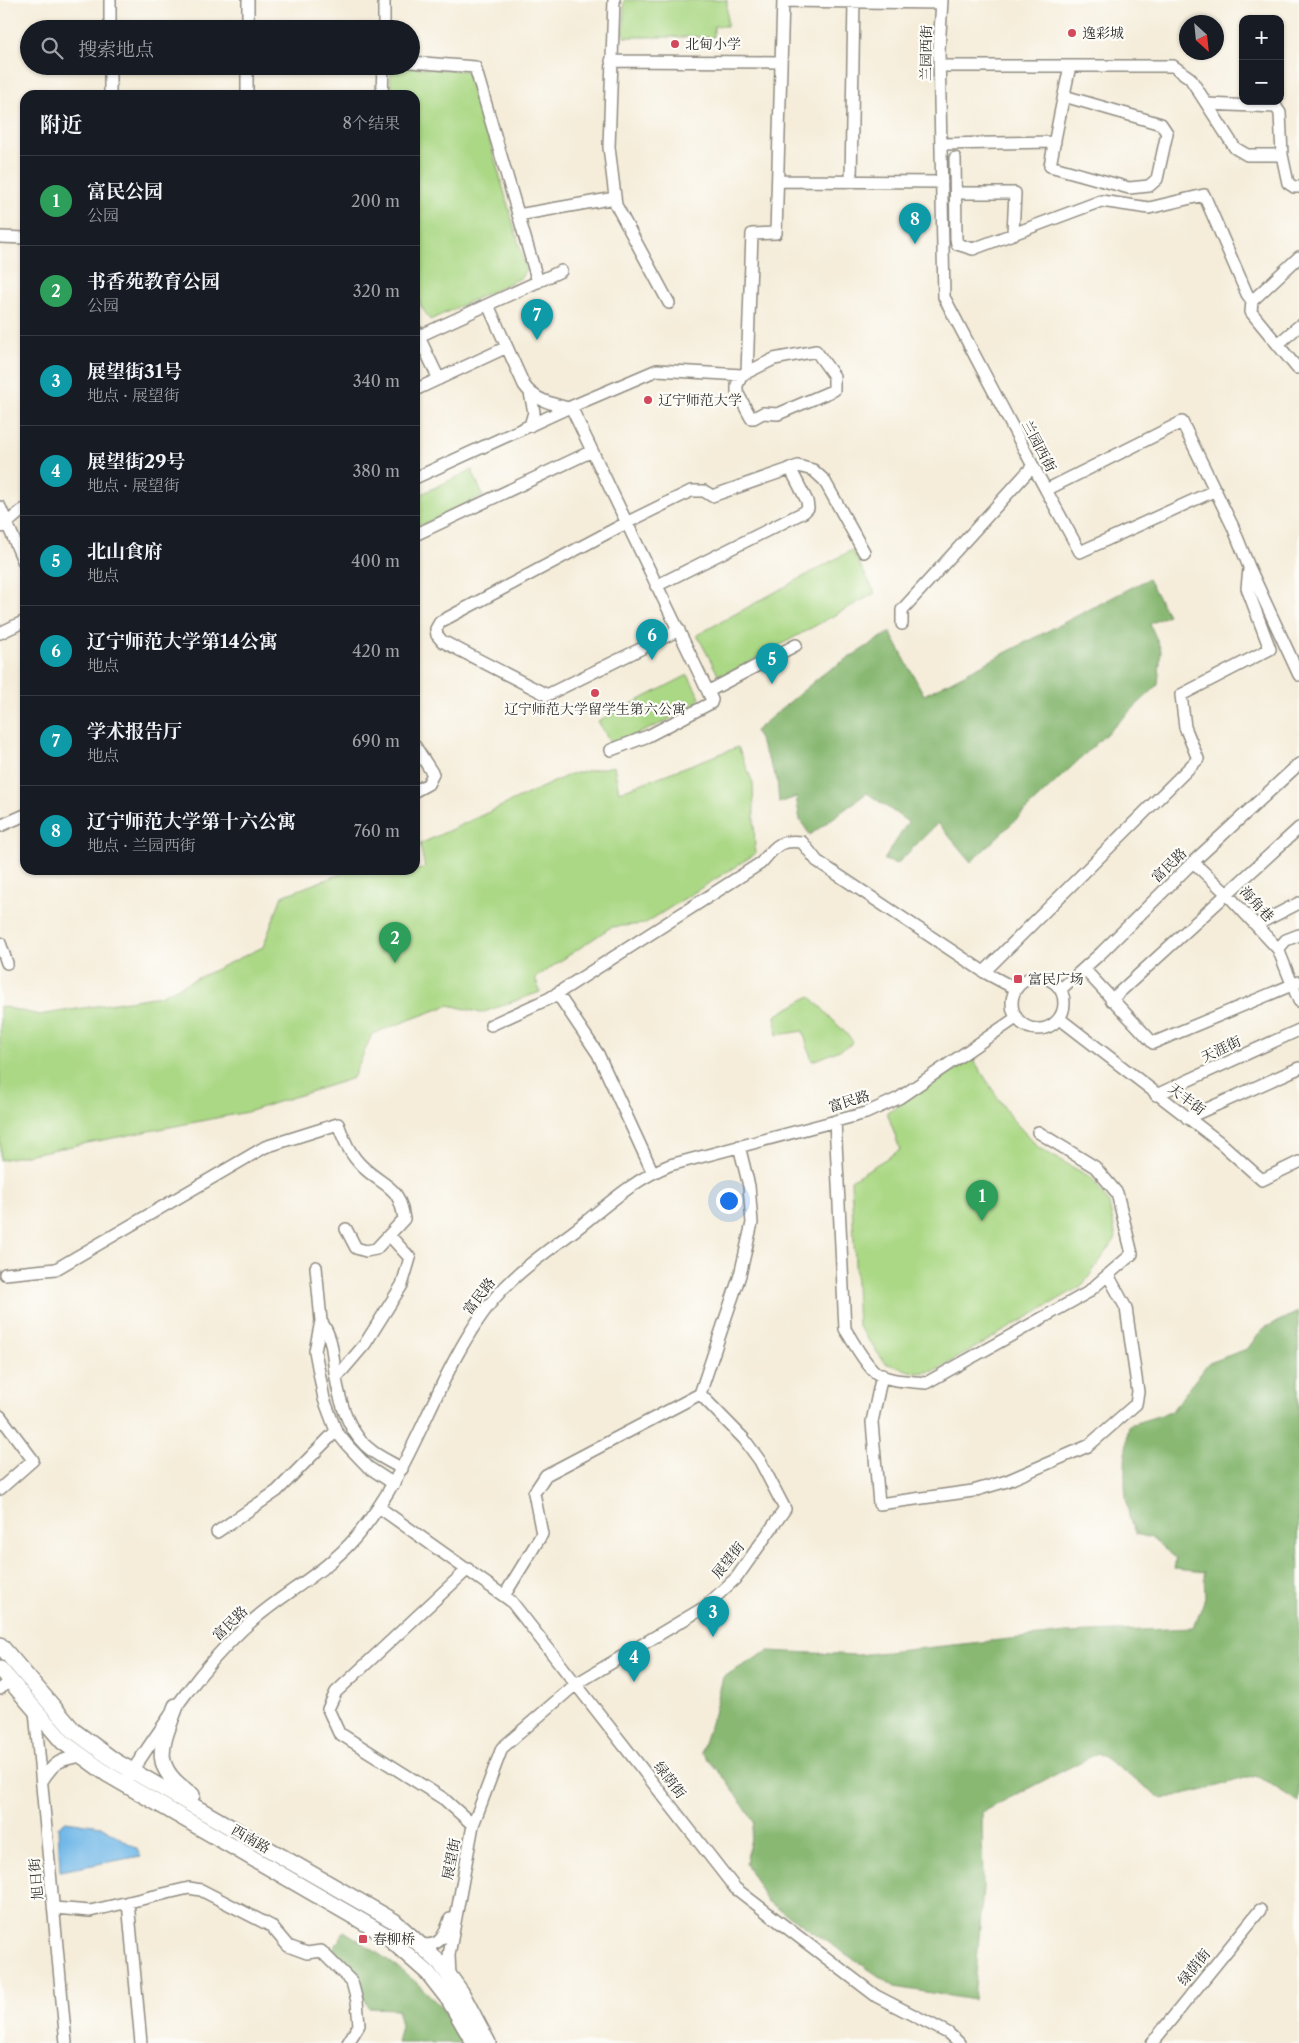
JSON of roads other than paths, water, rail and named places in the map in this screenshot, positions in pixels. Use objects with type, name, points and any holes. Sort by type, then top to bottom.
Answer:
[{"type":"main road","name":"西南路","points":[[0,1645],[74,1730],[115,1761],[394,1922],[440,1963],[462,1992],[488,2043]]},
{"type":"main road","name":"西南路","points":[[3,1679],[63,1742],[106,1774],[384,1934],[428,1973],[448,2000],[474,2043]]},
{"type":"main road","points":[[176,1706],[161,1750],[164,1769],[176,1784],[204,1803],[230,1826]]},
{"type":"street","points":[[110,0],[110,20]]},
{"type":"street","points":[[248,0],[248,20]]},
{"type":"street","points":[[384,0],[384,20]]},
{"type":"street","points":[[614,0],[610,147],[616,205],[669,303]]},
{"type":"street","points":[[420,476],[657,370],[744,374],[774,359],[816,351],[834,376],[834,390],[778,414],[767,412],[754,418],[751,418],[737,392],[737,385],[744,374],[752,234],[776,233],[783,0],[942,1]]},
{"type":"street","points":[[851,181],[854,1]]},
{"type":"street","name":"兰园西街","points":[[942,1],[940,66],[944,297],[1033,466],[1046,490],[1182,422],[1234,527],[1249,567],[1299,676]]},
{"type":"street","points":[[611,61],[781,62]]},
{"type":"street","points":[[420,63],[475,67],[538,282]]},
{"type":"street","points":[[940,66],[1172,66],[1190,78],[1235,148],[1247,156],[1282,154]]},
{"type":"street","points":[[1064,96],[1161,124],[1166,133],[1157,179],[1150,186],[1129,188],[1050,166],[1055,142],[1064,96],[1070,66]]},
{"type":"street","points":[[110,75],[110,90]]},
{"type":"street","points":[[247,75],[247,90]]},
{"type":"street","points":[[382,90],[383,75]]},
{"type":"street","points":[[1207,104],[1276,107],[1280,113],[1282,154],[1288,183],[1294,187],[1299,187]]},
{"type":"street","points":[[941,144],[1055,142]]},
{"type":"street","points":[[955,158],[957,244],[973,249],[1101,201],[1149,208],[1204,195],[1247,294],[1252,300]]},
{"type":"street","points":[[778,181],[942,182]]},
{"type":"street","points":[[956,193],[1015,193],[1013,233]]},
{"type":"street","points":[[518,215],[616,198]]},
{"type":"street","points":[[0,237],[20,238]]},
{"type":"street","points":[[1299,257],[1252,300],[1251,312],[1297,368],[1299,368]]},
{"type":"street","points":[[420,333],[561,272]]},
{"type":"street","points":[[488,305],[524,385],[530,393],[534,412],[530,426]]},
{"type":"street","points":[[1278,344],[1299,326]]},
{"type":"street","points":[[420,343],[439,379]]},
{"type":"street","points":[[420,388],[507,347]]},
{"type":"street","points":[[530,393],[549,403],[570,408],[712,700],[711,704],[648,736],[611,750]]},
{"type":"street","points":[[420,533],[592,451]]},
{"type":"street","points":[[679,630],[547,695],[442,641],[437,635],[436,629],[440,622],[626,523],[691,491],[704,492],[712,496],[798,466],[813,470],[824,480],[864,552]]},
{"type":"street","points":[[902,624],[902,610],[1033,466]]},
{"type":"street","points":[[656,586],[804,512],[808,508],[807,501],[790,468]]},
{"type":"street","points":[[1046,490],[1080,552],[1216,490]]},
{"type":"street","points":[[0,507],[4,526],[20,556]]},
{"type":"street","points":[[4,526],[20,512]]},
{"type":"street","points":[[984,972],[1198,759],[1185,727],[1181,695],[1270,650],[1247,588],[1249,567]]},
{"type":"street","points":[[0,633],[20,623]]},
{"type":"street","points":[[709,691],[796,645]]},
{"type":"street","points":[[420,754],[432,774],[428,784],[420,788]]},
{"type":"street","name":"富民路","points":[[1061,989],[1084,969],[1193,862],[1299,764]]},
{"type":"street","points":[[0,826],[20,817]]},
{"type":"street","points":[[1111,1000],[1299,828]]},
{"type":"street","points":[[491,1025],[557,993],[761,863],[777,845],[787,840],[802,842],[817,862],[984,972],[1016,989]]},
{"type":"street","name":"海角巷","points":[[1193,862],[1227,894],[1278,949],[1296,983],[1299,1001]]},
{"type":"street","points":[[1256,926],[1299,903]]},
{"type":"street","points":[[1278,949],[1286,940],[1299,935]]},
{"type":"street","points":[[0,943],[7,963]]},
{"type":"street","points":[[1084,969],[1111,1000],[1153,1042],[1296,983]]},
{"type":"street","points":[[1036,977],[1052,980],[1061,989],[1065,1002],[1064,1011],[1060,1019],[1054,1025],[1038,1030],[1029,1028],[1016,1018],[1012,1004],[1016,989],[1021,983],[1036,977]]},
{"type":"street","points":[[557,993],[598,1054],[653,1172]]},
{"type":"street","name":"富民路","points":[[124,1783],[176,1706],[242,1630],[339,1554],[355,1539],[380,1508],[402,1468],[454,1359],[490,1304],[516,1278],[623,1191],[653,1172],[670,1165],[866,1113],[898,1098],[1016,1018]]},
{"type":"street","name":"天丰街","points":[[1060,1019],[1156,1095],[1222,1144],[1262,1180],[1299,1162]]},
{"type":"street","name":"天涯街","points":[[1156,1095],[1299,1030]]},
{"type":"street","points":[[1187,1118],[1299,1068]]},
{"type":"street","points":[[835,1121],[845,1329],[862,1356],[876,1373],[895,1379],[926,1383],[1087,1293],[1132,1254],[1117,1193],[1095,1167],[1038,1132]]},
{"type":"street","points":[[5,1274],[56,1270],[265,1147],[338,1124],[346,1146],[362,1167],[395,1191],[402,1204],[404,1219],[376,1249],[366,1251],[356,1248],[346,1229]]},
{"type":"street","points":[[504,1596],[542,1534],[534,1493],[546,1475],[700,1394],[740,1275],[752,1223],[749,1186],[739,1146]]},
{"type":"street","points":[[336,1378],[365,1344],[402,1285],[410,1258],[389,1235]]},
{"type":"street","points":[[316,1267],[321,1321],[315,1351],[324,1399],[336,1431],[348,1446],[368,1467],[394,1484]]},
{"type":"street","points":[[882,1375],[872,1422],[879,1504],[973,1491],[1008,1482],[1088,1446],[1136,1404],[1138,1392],[1126,1308],[1108,1274]]},
{"type":"street","points":[[321,1321],[330,1336],[338,1394],[350,1426],[357,1437],[371,1451],[402,1468]]},
{"type":"street","name":"展望街","points":[[450,1977],[449,1955],[473,1825],[502,1748],[576,1684],[705,1607],[737,1577],[785,1509],[760,1461],[749,1446],[700,1394]]},
{"type":"street","points":[[0,1416],[33,1460],[0,1488]]},
{"type":"street","points":[[217,1532],[278,1491],[336,1431]]},
{"type":"street","name":"绿荫街","points":[[380,1508],[511,1601],[735,1888],[876,1996],[948,2033],[960,2043]]},
{"type":"street","points":[[468,1569],[336,1692],[328,1709],[339,1733],[444,1799],[473,1825]]},
{"type":"street","name":"旭日街","points":[[35,1712],[66,2043]]},
{"type":"street","points":[[42,1781],[52,1766],[65,1758],[82,1756]]},
{"type":"street","points":[[54,1908],[90,1911],[189,1888],[201,1890],[271,1926],[288,1946],[307,1953],[321,1951],[352,1982],[358,2001],[358,2025],[348,2043]]},
{"type":"street","points":[[419,1944],[430,1946],[437,1943],[449,1923],[459,1894]]},
{"type":"street","points":[[128,1902],[141,2043]]},
{"type":"street","name":"绿荫街","points":[[1152,2043],[1260,1910]]},
{"type":"water","points":[[66,1821],[101,1826],[136,1848],[141,1856],[60,1871],[58,1827]]},
{"type":"place","name":"逸彩城","points":[[1072,33]]},
{"type":"place","name":"北甸小学","points":[[675,44]]},
{"type":"place","name":"辽宁师范大学第十六公寓","points":[[915,244]]},
{"type":"place","name":"学术报告厅","points":[[537,340]]},
{"type":"place","name":"辽宁师范大学","points":[[648,400]]},
{"type":"place","name":"辽宁师范大学第14公寓","points":[[652,660]]},
{"type":"place","name":"北山食府","points":[[772,684]]},
{"type":"place","name":"辽宁师范大学留学生第六公寓","points":[[595,693]]},
{"type":"place","name":"书香苑教育公园","points":[[395,963]]},
{"type":"place","name":"富民广场","points":[[1018,979]]},
{"type":"place","name":"富民公园","points":[[982,1221]]},
{"type":"place","name":"展望街31号","points":[[713,1637]]},
{"type":"place","name":"展望街29号","points":[[634,1682]]},
{"type":"place","name":"春柳桥","points":[[363,1939]]}]
